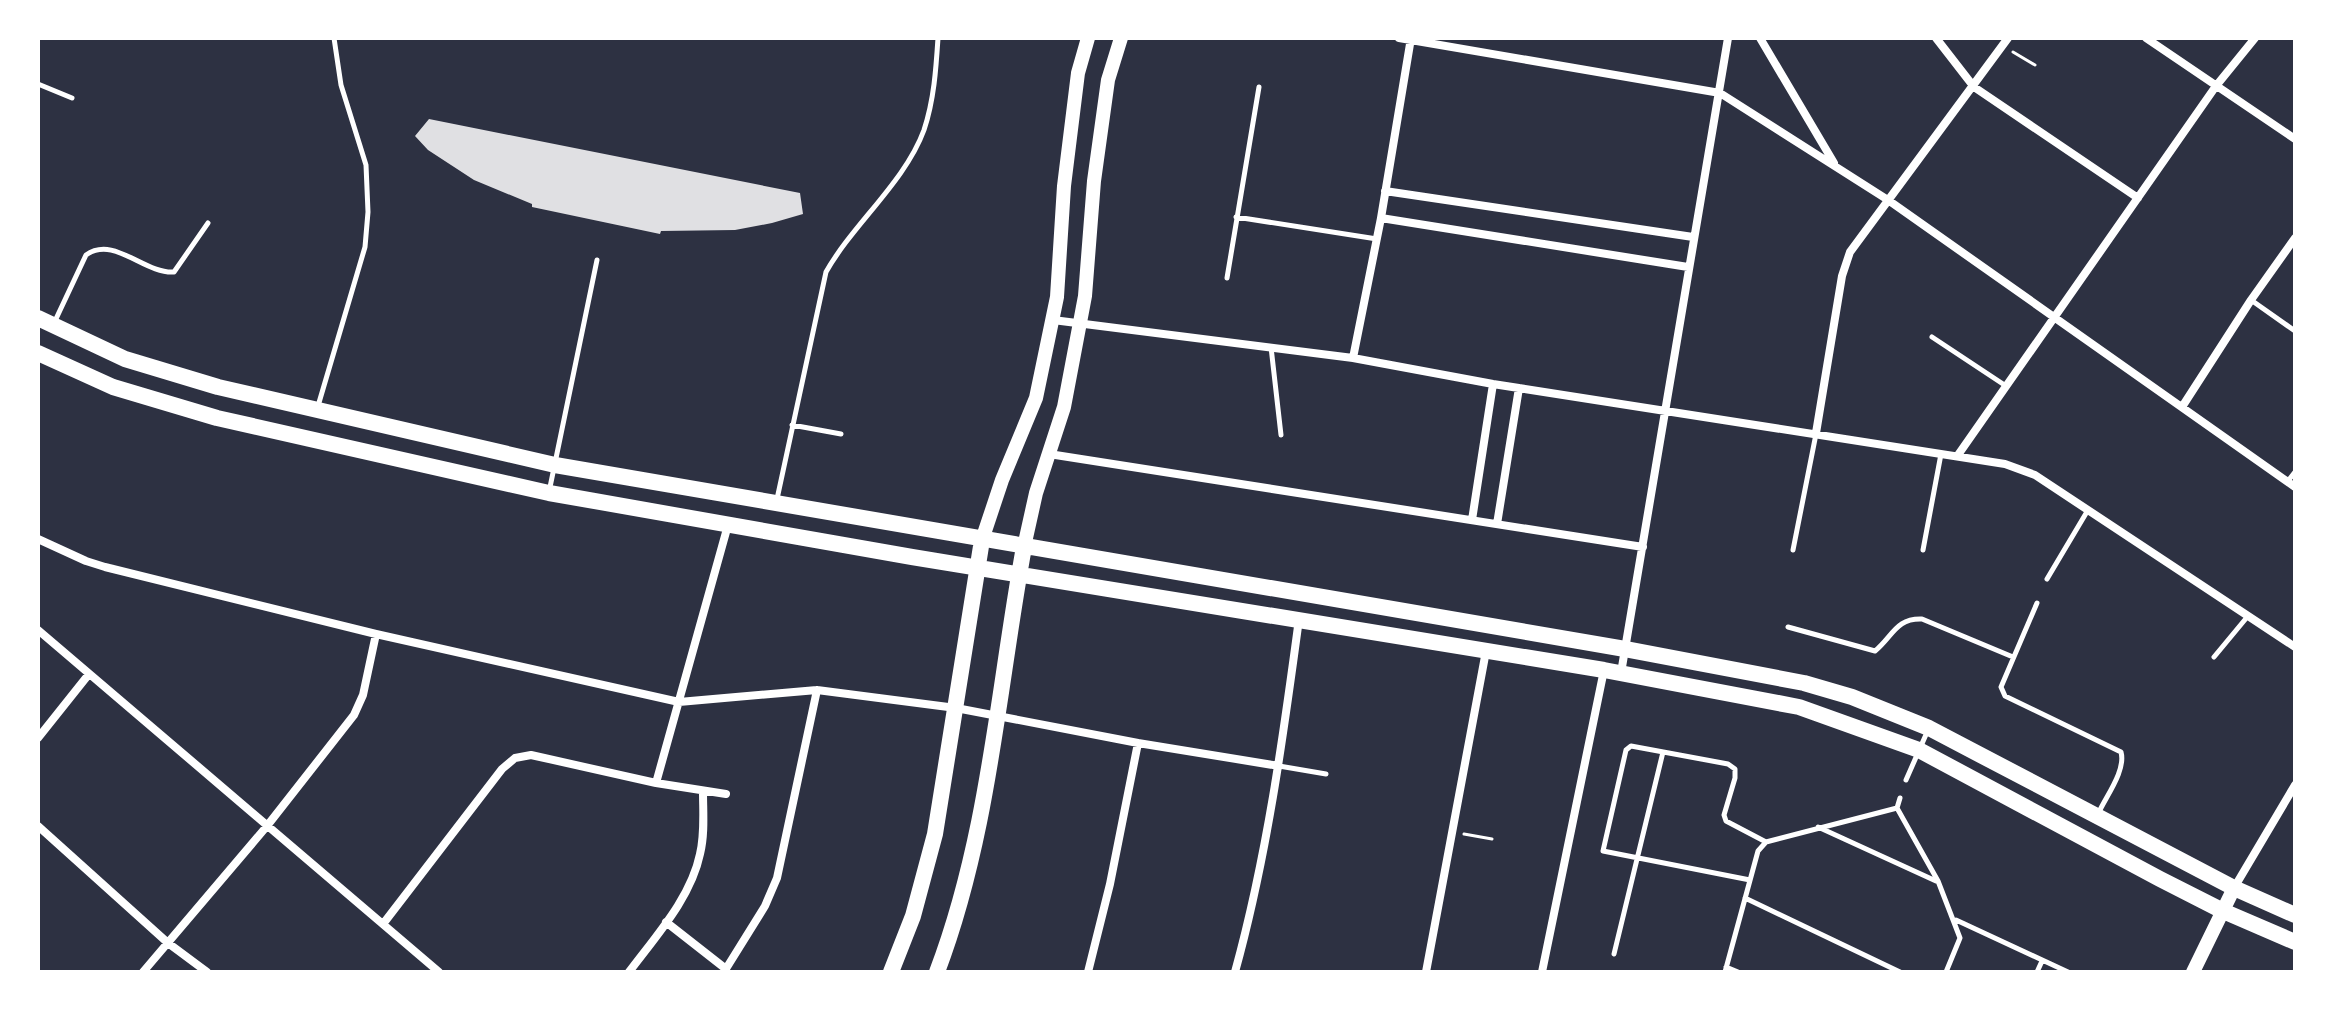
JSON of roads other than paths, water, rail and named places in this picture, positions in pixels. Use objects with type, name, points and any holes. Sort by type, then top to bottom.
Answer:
[{"type":"main road","points":[[45,322],[125,359],[218,387],[555,465],[1625,649],[1804,683],[1852,697],[1929,728],[2234,888],[2295,915]]},
{"type":"main road","points":[[38,353],[113,387],[217,418],[549,493],[1613,671],[1799,707],[1919,750],[2223,911],[2295,942]]},
{"type":"main road","points":[[891,972],[925,878],[982,540]]},
{"type":"main road","points":[[937,972],[964,891],[999,715],[1024,547]]},
{"type":"street","points":[[982,540],[1002,480],[1036,398],[1053,320],[1076,87],[1088,38]]},
{"type":"street","points":[[1024,547],[1064,407],[1085,296],[1094,181],[1108,80],[1121,38]]},
{"type":"street","points":[[1399,38],[1720,93],[1888,200],[2291,484]]},
{"type":"street","points":[[1542,972],[1613,671],[1625,649],[1728,38]]},
{"type":"street","points":[[1760,38],[1836,167]]},
{"type":"street","points":[[1936,38],[1974,87],[2138,198]]},
{"type":"street","points":[[2146,38],[2295,139]]},
{"type":"street","points":[[1958,455],[2216,86],[2255,38]]},
{"type":"street","points":[[1353,358],[1381,218],[1411,39]]},
{"type":"street","points":[[1816,433],[1842,276],[1850,252],[2006,42]]},
{"type":"street","points":[[1385,191],[1693,237]]},
{"type":"street","points":[[1381,218],[1688,267]]},
{"type":"street","points":[[2182,407],[2295,238]]},
{"type":"street","points":[[1053,320],[1353,358],[1493,384],[2005,464],[2035,475],[2089,509],[2295,647]]},
{"type":"street","points":[[1472,520],[1493,384]]},
{"type":"street","points":[[1497,524],[1519,388]]},
{"type":"street","points":[[1049,454],[1643,547]]},
{"type":"street","points":[[656,783],[728,525]]},
{"type":"street","points":[[38,539],[105,567],[376,634],[679,702],[817,690],[999,715],[1138,743],[1279,766]]},
{"type":"street","points":[[1235,972],[1253,907],[1279,766],[1299,618]]},
{"type":"street","points":[[38,630],[439,972]]},
{"type":"street","points":[[143,972],[267,826],[360,706],[376,634]]},
{"type":"street","points":[[1426,972],[1486,650]]},
{"type":"street","points":[[38,738],[89,674]]},
{"type":"street","points":[[666,922],[725,971],[765,906],[777,878],[817,690]]},
{"type":"street","points":[[1088,972],[1110,884],[1138,743]]},
{"type":"street","points":[[383,924],[502,769],[515,758],[531,755],[656,783],[726,794]]},
{"type":"street","points":[[2193,972],[2234,888],[2295,785]]},
{"type":"street","points":[[629,972],[666,922],[695,873],[702,840],[703,791]]},
{"type":"street","points":[[38,826],[168,943],[207,972]]},
{"type":"lane","points":[[317,410],[365,247],[368,212],[366,165],[341,85],[334,38]]},
{"type":"lane","points":[[776,504],[826,272],[837,253],[899,173],[923,131],[935,83],[938,38]]},
{"type":"lane","points":[[38,84],[72,98]]},
{"type":"lane","points":[[1227,278],[1259,87]]},
{"type":"lane","points":[[1236,217],[1377,239]]},
{"type":"lane","points":[[45,322],[86,255],[95,249],[111,250],[161,271],[174,272],[208,223]]},
{"type":"lane","points":[[549,493],[597,260]]},
{"type":"lane","points":[[2251,300],[2295,331]]},
{"type":"lane","points":[[1932,337],[2006,386]]},
{"type":"lane","points":[[1271,346],[1281,435]]},
{"type":"lane","points":[[792,425],[841,434]]},
{"type":"lane","points":[[1793,550],[1816,433]]},
{"type":"lane","points":[[1923,550],[1941,453]]},
{"type":"lane","points":[[2291,484],[2295,472]]},
{"type":"lane","points":[[2047,579],[2089,509]]},
{"type":"lane","points":[[2037,603],[2001,687],[2005,696],[2121,752],[2120,768],[2097,816]]},
{"type":"lane","points":[[2214,657],[2248,616]]},
{"type":"lane","points":[[1788,627],[1865,651],[1875,651],[1908,618],[1922,619],[2013,657]]},
{"type":"lane","points":[[1906,780],[1929,728]]},
{"type":"lane","points":[[1750,880],[1603,851],[1626,750],[1631,746],[1728,764],[1735,769],[1735,778],[1724,815],[1726,821],[1766,842]]},
{"type":"lane","points":[[1614,954],[1663,752]]},
{"type":"lane","points":[[1279,766],[1326,774]]},
{"type":"lane","points":[[1900,798],[1897,808],[1938,881],[1955,919],[1960,938],[1946,972]]},
{"type":"lane","points":[[1738,972],[1726,969],[1758,851],[1766,842],[1897,808]]},
{"type":"lane","points":[[1817,827],[1938,881]]},
{"type":"lane","points":[[1745,898],[1900,972]]},
{"type":"lane","points":[[1955,919],[2068,972]]},
{"type":"lane","points":[[2037,972],[2042,961]]}]
